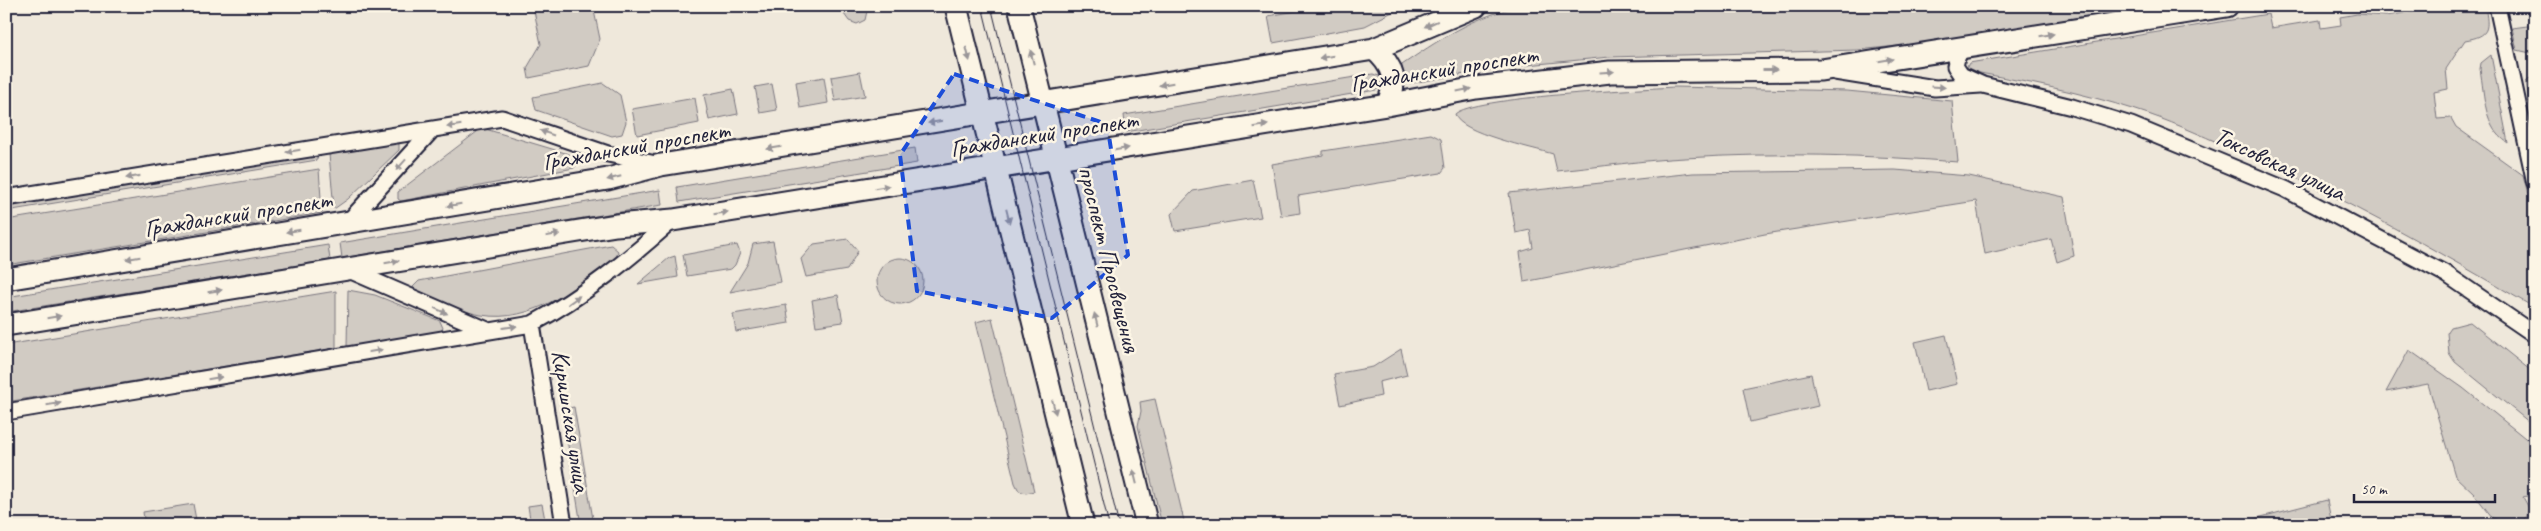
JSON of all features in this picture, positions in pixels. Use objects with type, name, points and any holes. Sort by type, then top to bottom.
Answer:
[{"type":"main road","points":[[956,6],[1081,522]]},
{"type":"main road","name":"проспект Просвещения","points":[[1019,6],[1147,525]]},
{"type":"main road","name":"Гражданский проспект","points":[[6,279],[608,179],[661,166],[1374,49],[1476,6]]},
{"type":"main road","name":"Гражданский проспект","points":[[6,325],[616,225],[673,220],[996,169],[1387,105],[1476,88],[1610,72],[1821,70],[2227,6]]},
{"type":"main road","points":[[1374,49],[1386,60],[1393,76],[1393,92],[1387,105]]},
{"type":"street","points":[[2497,6],[2535,183]]},
{"type":"street","name":"Токсовская улица","points":[[1962,48],[1955,66],[1961,75],[1983,85],[2072,107],[2131,125],[2285,189],[2370,232],[2446,274],[2535,335]]},
{"type":"street","name":"Токсовская улица","points":[[1821,70],[1934,88],[1983,85]]},
{"type":"street","points":[[6,198],[502,118],[608,154],[661,166]]},
{"type":"street","points":[[348,222],[434,129]]},
{"type":"street","points":[[6,412],[532,324],[566,306],[622,266],[673,220]]},
{"type":"street","points":[[349,270],[488,330]]},
{"type":"street","name":"Киришская улица","points":[[532,324],[564,525]]},
{"type":"highlighted area","points":[[954,74],[1107,124],[1128,255],[1052,318],[917,291],[900,155]]},
{"type":"shaded area","points":[[533,6],[593,6],[600,39],[589,66],[529,78],[527,68],[541,44]]},
{"type":"shaded area","points":[[846,6],[865,6],[867,11],[865,20],[857,24],[849,21],[844,14]]},
{"type":"shaded area","points":[[1325,6],[1404,6],[1365,26],[1273,43],[1268,16]]},
{"type":"shaded area","points":[[1522,6],[2142,7],[1927,43],[1858,50],[1610,57],[1507,67],[1406,84],[1399,67],[1413,57],[1472,22]]},
{"type":"shaded area","points":[[2446,6],[2485,6],[2487,26],[2483,34],[2465,40],[2446,69],[2448,89],[2434,92],[2437,119],[2451,118],[2456,127],[2523,175],[2535,221],[2535,308],[2347,203],[2195,132],[2160,118],[2095,98],[1970,71],[1967,67],[1969,63],[2268,14],[2271,28],[2320,20],[2321,28],[2341,25],[2340,17],[2357,14],[2386,16]]},
{"type":"shaded area","points":[[2535,25],[2535,54],[2517,50],[2512,28]]},
{"type":"shaded area","points":[[2491,55],[2508,143],[2494,128],[2489,119],[2484,100],[2480,69],[2481,63]]},
{"type":"shaded area","points":[[860,72],[865,96],[835,101],[831,77]]},
{"type":"shaded area","points":[[1373,74],[1379,76],[1382,81],[1381,87],[1376,90],[1126,132],[1124,115]]},
{"type":"shaded area","points":[[2535,74],[2535,133],[2526,82]]},
{"type":"shaded area","points":[[824,77],[828,103],[800,108],[796,82]]},
{"type":"shaded area","points":[[603,83],[620,95],[626,122],[622,134],[612,136],[536,110],[533,97]]},
{"type":"shaded area","points":[[772,84],[777,110],[760,113],[755,87]]},
{"type":"shaded area","points":[[1675,87],[1847,91],[1952,101],[1958,162],[1856,156],[1753,155],[1669,159],[1557,171],[1553,154],[1482,133],[1459,121],[1455,114],[1468,108],[1523,99]]},
{"type":"shaded area","points":[[733,89],[738,114],[709,120],[704,95]]},
{"type":"shaded area","points":[[695,98],[699,123],[637,135],[632,109]]},
{"type":"shaded area","points":[[482,128],[572,155],[578,163],[574,168],[401,201],[398,199],[398,192]]},
{"type":"shaded area","points":[[1431,134],[1441,139],[1445,168],[1441,173],[1298,196],[1300,213],[1281,216],[1272,164],[1323,155],[1323,151]]},
{"type":"shaded area","points":[[399,144],[399,150],[348,199],[334,209],[329,154]]},
{"type":"shaded area","points":[[915,148],[917,163],[679,202],[677,187]]},
{"type":"shaded area","points":[[317,156],[317,160],[6,211],[6,206]]},
{"type":"shaded area","points":[[319,169],[322,213],[6,265],[6,220]]},
{"type":"shaded area","points":[[1895,170],[1969,176],[2064,197],[2074,256],[2057,262],[2051,239],[1985,254],[1976,201],[1765,234],[1524,282],[1520,252],[1533,248],[1530,230],[1516,233],[1509,193],[1693,173]]},
{"type":"shaded area","points":[[1253,180],[1261,217],[1175,231],[1171,214],[1193,191]]},
{"type":"shaded area","points":[[660,190],[662,205],[342,258],[340,243]]},
{"type":"shaded area","points":[[848,239],[858,251],[847,270],[806,277],[801,259],[814,244]]},
{"type":"shaded area","points":[[773,241],[781,282],[730,292],[748,263],[753,244]]},
{"type":"shaded area","points":[[328,245],[330,260],[6,312],[6,297]]},
{"type":"shaded area","points":[[611,245],[618,251],[616,259],[553,301],[536,309],[518,314],[500,316],[473,313],[418,295],[413,287],[419,281]]},
{"type":"shaded area","points":[[737,245],[740,253],[735,265],[731,269],[687,276],[683,255]]},
{"type":"shaded area","points":[[675,256],[678,277],[638,284],[669,258]]},
{"type":"shaded area","points":[[900,258],[913,262],[919,268],[923,281],[919,294],[913,300],[900,304],[887,300],[881,294],[877,281],[881,268],[887,262]]},
{"type":"shaded area","points":[[348,290],[375,295],[440,321],[443,328],[441,331],[347,347]]},
{"type":"shaded area","points":[[336,291],[336,348],[6,402],[6,345]]},
{"type":"shaded area","points":[[838,295],[843,322],[816,326],[812,300]]},
{"type":"shaded area","points":[[786,305],[789,323],[736,332],[733,314]]},
{"type":"shaded area","points":[[992,318],[1034,491],[1026,493],[1019,491],[1015,483],[976,322]]},
{"type":"shaded area","points":[[2470,322],[2535,374],[2535,427],[2455,362],[2449,353],[2447,333],[2451,327]]},
{"type":"shaded area","points":[[1946,335],[1957,384],[1926,391],[1915,342]]},
{"type":"shaded area","points":[[1401,349],[1407,375],[1379,382],[1381,396],[1340,405],[1334,374],[1373,367]]},
{"type":"shaded area","points":[[2409,350],[2463,388],[2535,446],[2535,494],[2523,497],[2529,508],[2527,516],[2520,523],[2504,524],[2492,517],[2475,495],[2455,476],[2428,384],[2386,392]]},
{"type":"shaded area","points":[[1811,374],[1818,406],[1750,422],[1743,388]]},
{"type":"shaded area","points":[[1155,399],[1185,525],[1162,525],[1138,426],[1141,411],[1140,402]]},
{"type":"shaded area","points":[[574,407],[594,525],[581,525],[562,409]]},
{"type":"shaded area","points":[[2327,500],[2332,525],[2230,525]]},
{"type":"shaded area","points":[[193,504],[197,525],[145,525],[143,512]]},
{"type":"shaded area","points":[[542,504],[546,525],[531,525],[528,506]]},
{"type":"tram line","points":[[982,6],[1109,525]]},
{"type":"tram line","points":[[991,6],[1119,525]]}]
